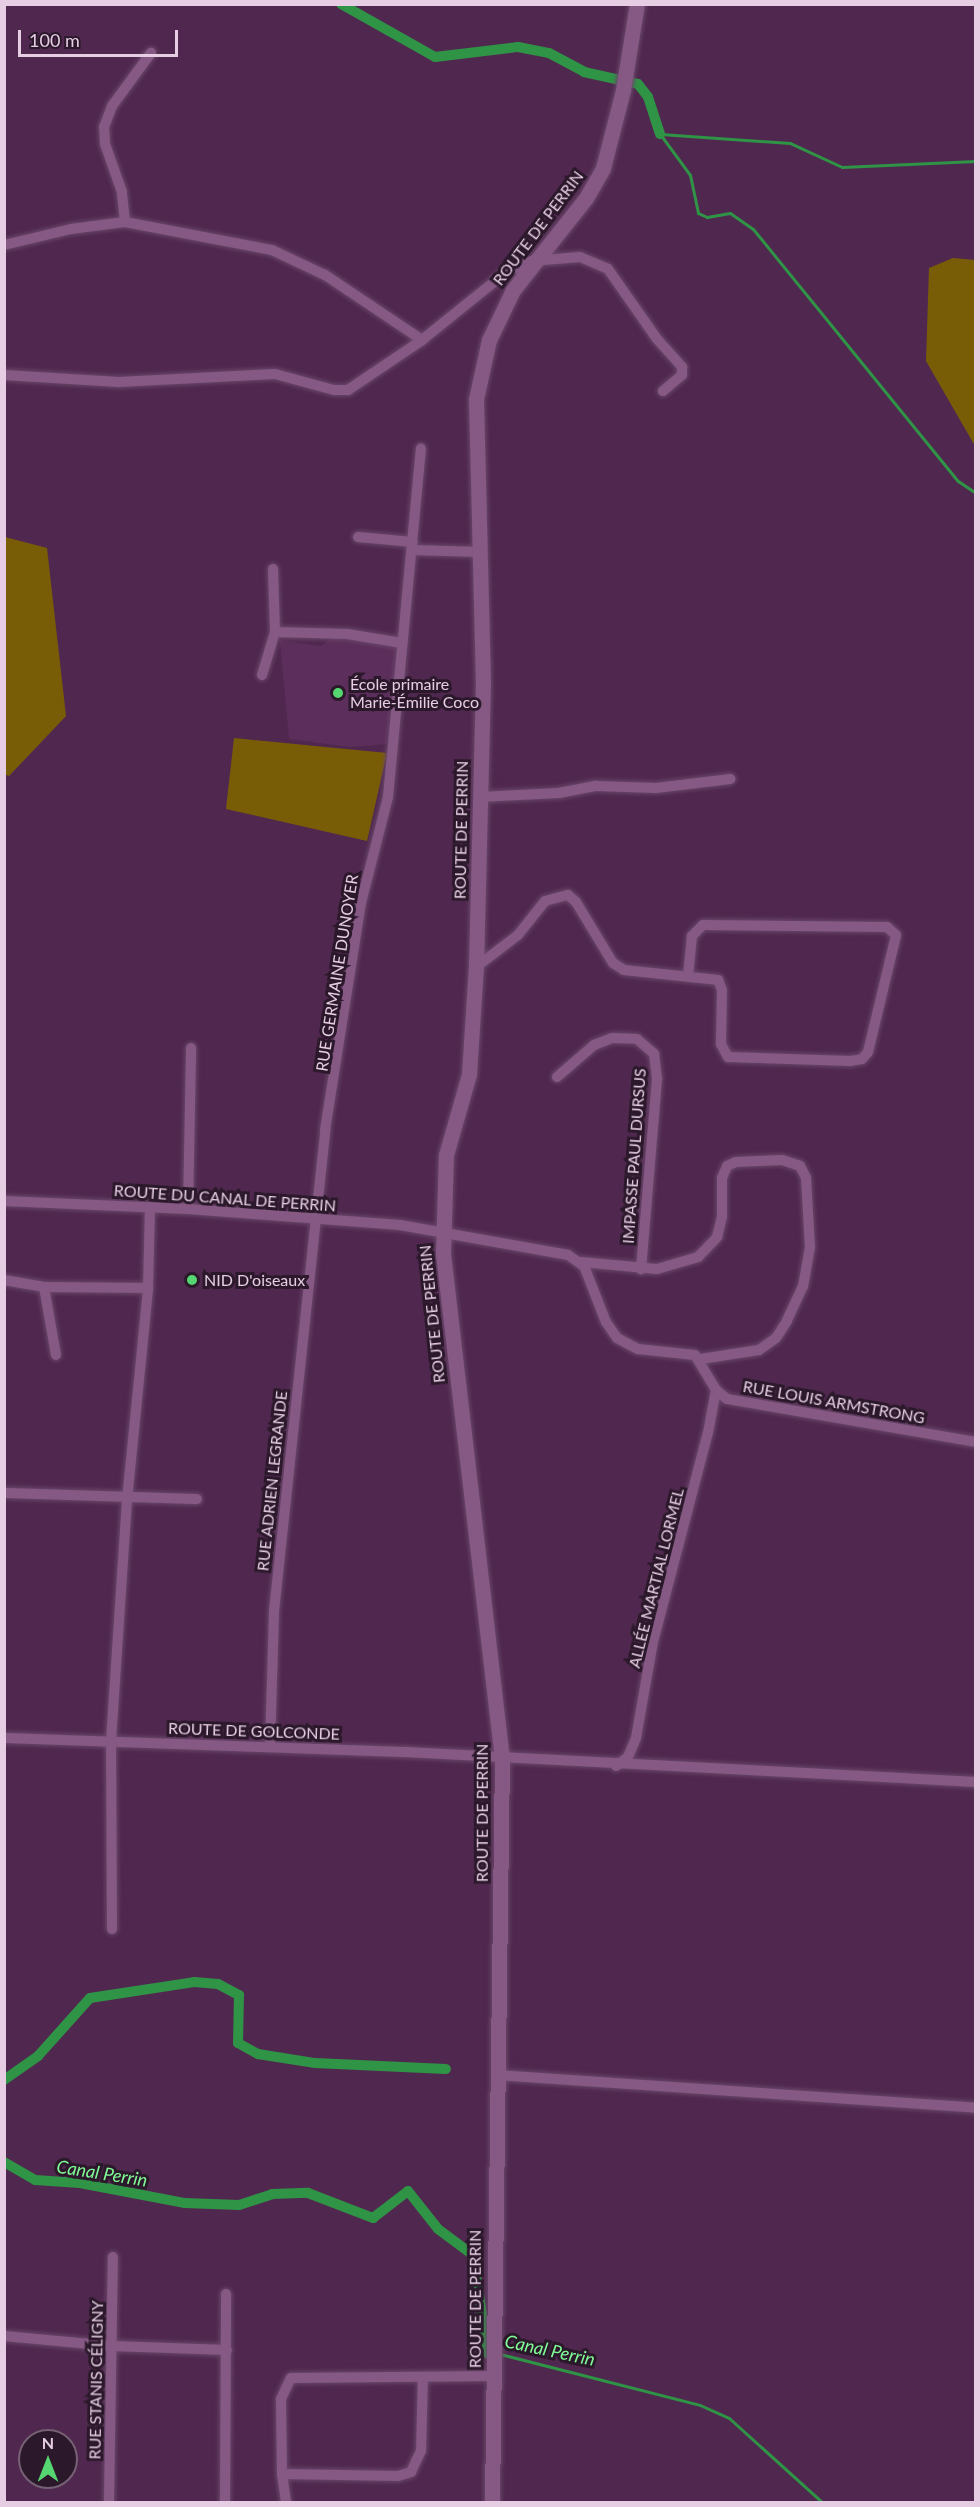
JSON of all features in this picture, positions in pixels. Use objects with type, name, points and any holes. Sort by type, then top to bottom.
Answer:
[{"type":"main road","name":"ROUTE DE PERRIN","points":[[492,2502],[502,1759],[445,1280],[443,1235],[446,1155],[470,1074],[476,967],[483,685],[481,552],[475,427],[479,378],[489,340],[505,304],[532,261],[596,183],[608,154],[623,90],[637,4]]},
{"type":"street","points":[[125,222],[122,192],[105,144],[104,127],[112,106],[151,53]]},
{"type":"street","points":[[4,245],[71,229],[125,222],[152,224],[294,258],[422,340]]},
{"type":"street","points":[[4,375],[119,382],[274,374],[344,391],[357,386],[422,340],[505,273],[532,261],[580,257],[608,269],[657,339],[682,367],[682,375],[663,391]]},
{"type":"street","name":"RUE GERMAINE DUNOYER","points":[[316,1219],[326,1130],[361,903],[388,797],[421,449]]},
{"type":"street","points":[[358,537],[412,547],[481,552]]},
{"type":"street","points":[[262,675],[275,632],[273,569]]},
{"type":"street","points":[[275,632],[347,634],[402,643]]},
{"type":"street","points":[[479,797],[559,793],[600,786],[665,787],[730,779]]},
{"type":"street","points":[[476,967],[518,935],[545,902],[564,895],[576,902],[614,963],[624,970],[688,976],[710,977],[721,983],[721,1044],[728,1057],[859,1060],[870,1047],[896,935],[887,927],[703,925],[692,936],[688,976]]},
{"type":"street","name":"IMPASSE PAUL DURSUS","points":[[557,1077],[594,1045],[612,1038],[637,1039],[654,1054],[657,1079],[641,1269]]},
{"type":"street","points":[[188,1209],[191,1048]]},
{"type":"street","points":[[443,1235],[560,1254],[581,1262],[641,1269],[686,1262],[713,1243],[722,1217],[722,1173],[731,1164],[789,1160],[802,1168],[810,1247],[803,1286],[787,1322],[776,1338],[759,1350],[701,1359]]},
{"type":"street","name":"ROUTE DU CANAL DE PERRIN","points":[[4,1201],[188,1209],[400,1226],[443,1235]]},
{"type":"street","points":[[111,1929],[111,1741],[127,1500],[148,1288],[150,1207]]},
{"type":"street","name":"RUE ADRIEN LEGRANDE","points":[[270,1747],[274,1611],[316,1219]]},
{"type":"street","points":[[581,1262],[606,1322],[617,1338],[638,1349],[688,1352],[701,1359],[716,1390]]},
{"type":"street","points":[[4,1280],[44,1287],[148,1288]]},
{"type":"street","points":[[44,1287],[56,1355]]},
{"type":"street","name":"RUE LOUIS ARMSTRONG","points":[[716,1390],[733,1401],[975,1442]]},
{"type":"street","name":"ALLÉE MARTIAL LORMEL","points":[[616,1766],[628,1757],[636,1738],[653,1642],[708,1433],[716,1390]]},
{"type":"street","points":[[4,1493],[127,1500],[196,1499]]},
{"type":"street","name":"ROUTE DE GOLCONDE","points":[[4,1738],[270,1747],[616,1766],[975,1782]]},
{"type":"street","points":[[498,2075],[975,2108]]},
{"type":"street","name":"RUE STANIS CÉLIGNY","points":[[109,2502],[113,2257]]},
{"type":"street","points":[[225,2502],[226,2294]]},
{"type":"street","points":[[4,2336],[46,2337],[111,2346],[226,2350]]},
{"type":"street","points":[[286,2502],[282,2474],[281,2399],[291,2378],[423,2377],[493,2369]]},
{"type":"street","points":[[282,2474],[398,2476],[411,2472],[421,2451],[423,2377]]},
{"type":"shaded area","points":[[953,258],[975,260],[975,446],[926,361],[929,268]]},
{"type":"shaded area","points":[[5,537],[47,548],[66,716],[9,776],[4,774]]},
{"type":"shaded area","name":"École primaire Marie-Émilie Coco","points":[[332,638],[397,647],[387,744],[350,747],[289,739],[280,640],[320,646]]},
{"type":"shaded area","points":[[234,738],[387,753],[367,841],[226,809]]},
{"type":"waterway","points":[[341,4],[435,57],[518,47],[549,53],[584,72],[638,84],[648,97],[660,134]]},
{"type":"waterway","points":[[976,161],[842,167],[790,143],[660,134],[690,175],[698,213],[707,217],[730,213],[753,229],[958,481],[976,493]]},
{"type":"waterway","points":[[4,2080],[38,2056],[90,1998],[194,1982],[218,1984],[239,1995],[238,2043],[258,2054],[315,2063],[446,2069]]},
{"type":"waterway","name":"Canal Perrin","points":[[4,2162],[35,2180],[80,2183],[185,2203],[239,2205],[272,2194],[308,2193],[373,2218],[408,2191],[438,2229],[473,2255],[488,2354]]},
{"type":"waterway","name":"Canal Perrin","points":[[500,2354],[700,2405],[729,2418],[822,2502]]},
{"type":"place","name":"École primaire Marie-Émilie Coco","points":[[338,693]]},
{"type":"place","name":"NID D'oiseaux","points":[[192,1280]]}]
